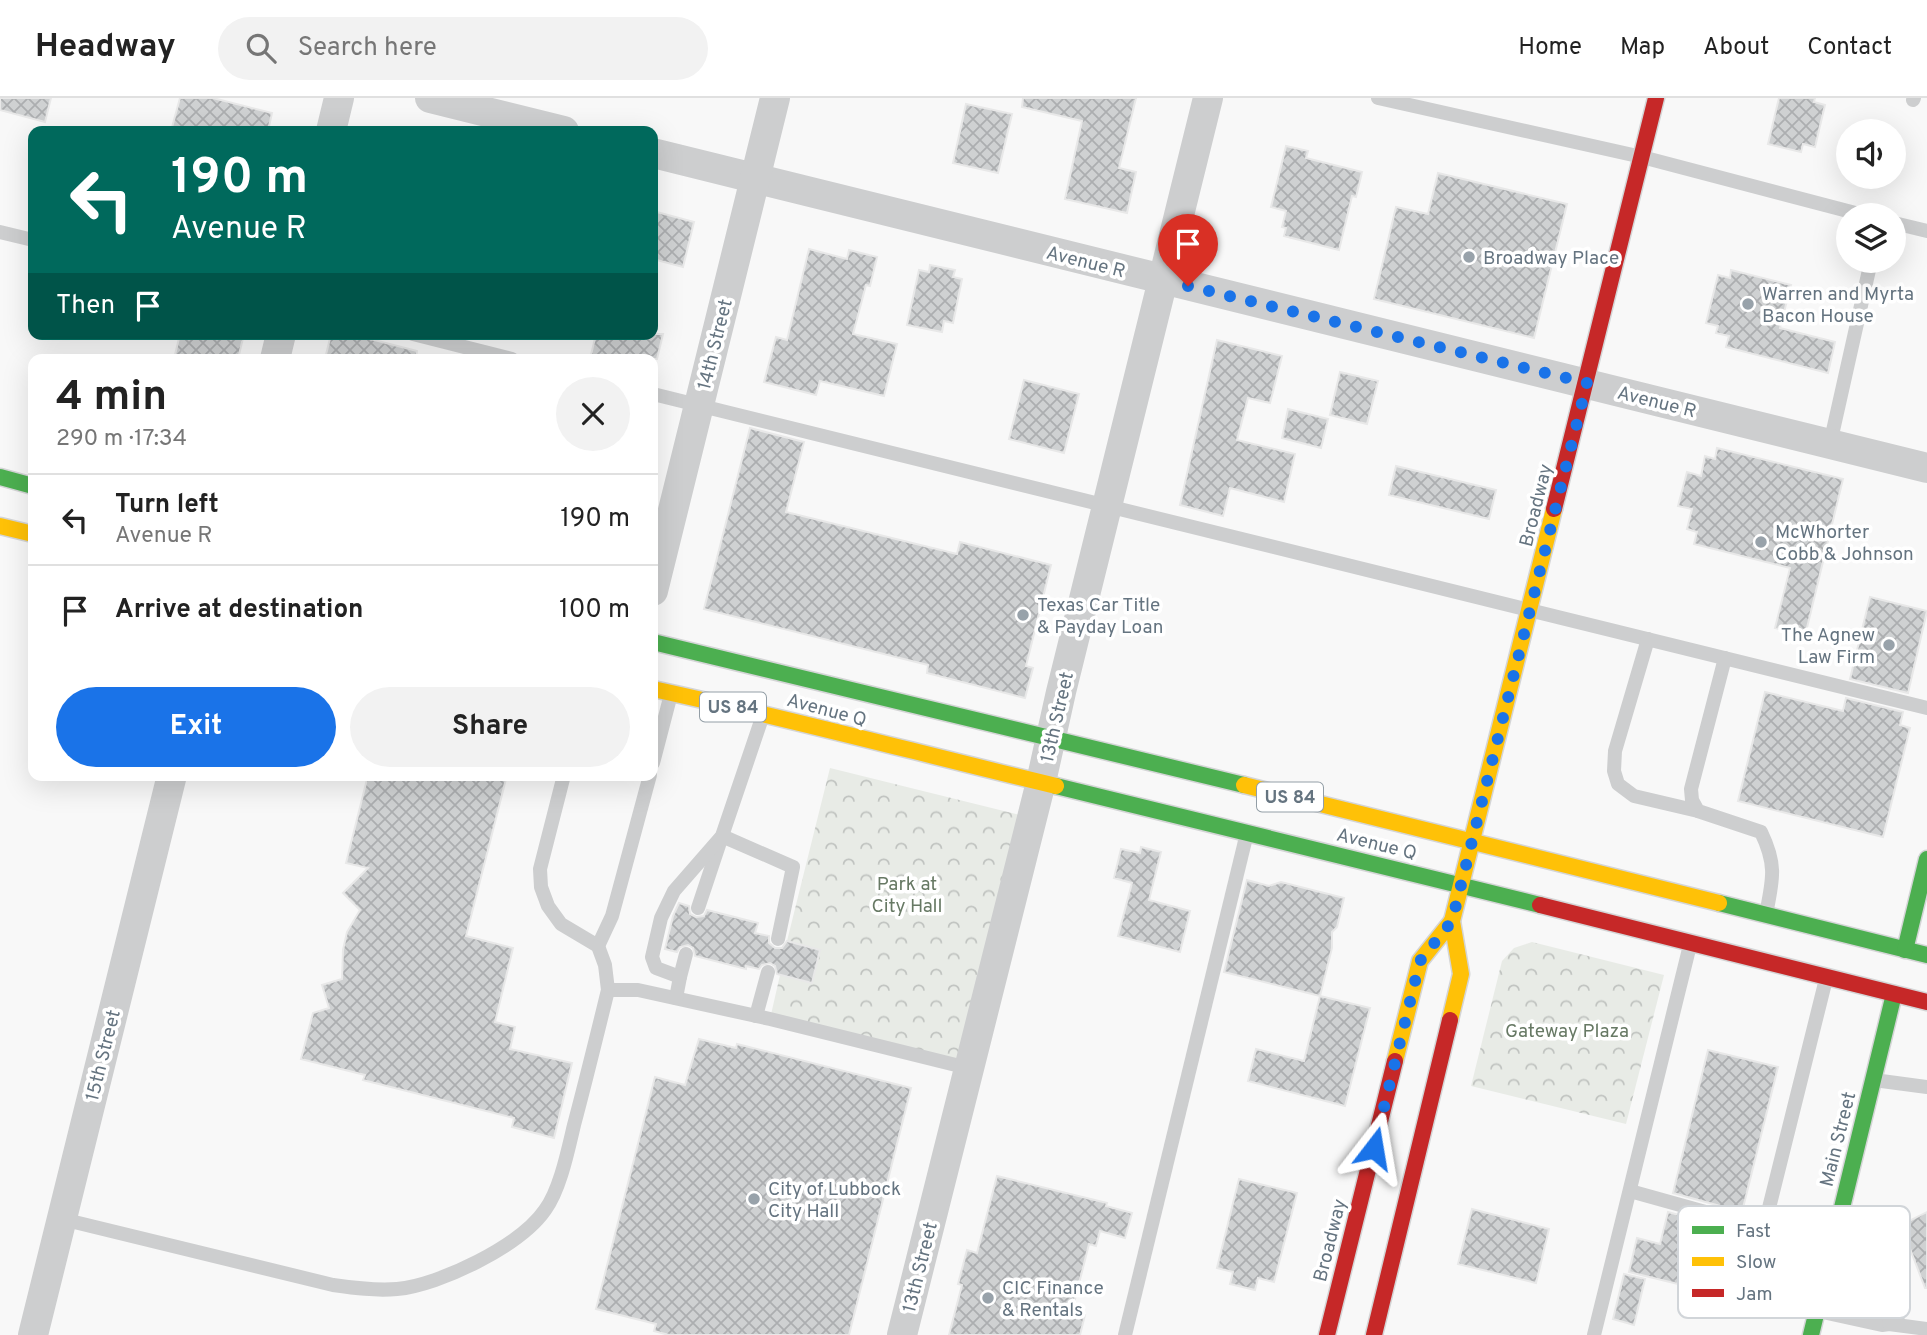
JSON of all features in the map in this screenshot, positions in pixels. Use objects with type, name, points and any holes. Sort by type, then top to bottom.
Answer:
[{"type":"main road","name":"Broadway","points":[[1374,1335],[1461,974],[1452,921],[1656,98]]},
{"type":"main road","points":[[0,477],[28,485]]},
{"type":"main road","points":[[0,526],[28,533]]},
{"type":"main road","name":"Avenue Q","points":[[658,643],[1051,737],[1927,956]]},
{"type":"main road","name":"Avenue Q","points":[[658,690],[763,713],[813,728],[1248,832],[1927,1002]]},
{"type":"main road","points":[[1905,950],[1927,859]]},
{"type":"main road","name":"Broadway","points":[[1327,1335],[1420,961],[1452,921]]},
{"type":"main road","name":"Main Street","points":[[1842,1206],[1894,994]]},
{"type":"main road","name":"Main Street","points":[[1811,1335],[1815,1318]]},
{"type":"street","points":[[332,126],[339,98]]},
{"type":"street","points":[[430,98],[544,126]]},
{"type":"street","name":"14th Street","points":[[658,571],[775,98]]},
{"type":"street","name":"13th Street","points":[[902,1335],[1041,782],[1208,98]]},
{"type":"street","name":"Avenue R","points":[[658,154],[1927,468]]},
{"type":"street","name":"15th Street","points":[[33,1335],[171,781]]},
{"type":"lane","points":[[1378,98],[1642,157],[1836,208]]},
{"type":"lane","points":[[1906,226],[1927,232]]},
{"type":"lane","points":[[0,232],[28,239]]},
{"type":"lane","points":[[1830,444],[1868,273]]},
{"type":"lane","points":[[437,340],[492,354]]},
{"type":"lane","points":[[658,395],[1927,708]]},
{"type":"lane","points":[[1648,639],[1615,751],[1614,771],[1618,785],[1634,796],[1698,811],[1761,832],[1769,848],[1774,874],[1766,915]]},
{"type":"lane","points":[[1698,811],[1690,789],[1725,659]]},
{"type":"lane","points":[[658,744],[671,694]]},
{"type":"lane","points":[[698,908],[763,713]]},
{"type":"lane","points":[[62,1219],[333,1285],[370,1289],[398,1289],[436,1281],[482,1259],[524,1232],[546,1210],[563,1168],[608,990],[605,965],[598,947],[561,924],[548,906],[541,887],[540,869],[562,781]]},
{"type":"lane","points":[[598,947],[612,916],[648,781]]},
{"type":"lane","points":[[1125,1335],[1248,832]]},
{"type":"lane","points":[[722,836],[793,867],[778,939]]},
{"type":"lane","points":[[680,977],[656,968],[652,957],[661,918],[674,891],[722,836]]},
{"type":"lane","points":[[1594,1335],[1691,942]]},
{"type":"lane","points":[[676,999],[686,954]]},
{"type":"lane","points":[[756,1016],[768,972]]},
{"type":"lane","points":[[1770,1206],[1827,978]]},
{"type":"lane","points":[[608,990],[638,990],[968,1068]]},
{"type":"lane","points":[[1873,1080],[1927,1087]]},
{"type":"lane","points":[[1630,1191],[1684,1206]]},
{"type":"lane","points":[[1850,1318],[1882,1325],[1927,1329]]},
{"type":"lane","points":[[1889,1324],[1896,1318]]},
{"type":"green space","name":"Park at City Hall","points":[[830,768],[1032,818],[968,1068],[770,1019],[780,975],[820,950],[787,941]]},
{"type":"green space","name":"Gateway Plaza","points":[[1532,942],[1664,975],[1626,1124],[1471,1086],[1502,961],[1514,948]]},
{"type":"building","points":[[0,98],[51,98],[45,122],[0,110]]},
{"type":"building","points":[[180,98],[213,98],[272,113],[269,126],[172,126]]},
{"type":"building","points":[[1023,98],[1136,98],[1119,168],[1136,172],[1127,213],[1065,199],[1082,121],[1022,107]]},
{"type":"building","points":[[1779,98],[1815,98],[1814,102],[1825,105],[1815,147],[1803,144],[1801,152],[1768,144]]},
{"type":"building","points":[[966,104],[1012,114],[998,173],[953,163]]},
{"type":"building","points":[[1286,146],[1308,151],[1306,158],[1362,172],[1356,197],[1352,196],[1339,250],[1284,236],[1286,228],[1282,227],[1286,211],[1271,207]]},
{"type":"building","name":"Broadway Place","points":[[1438,173],[1567,204],[1534,338],[1374,299],[1396,207],[1428,214]]},
{"type":"building","points":[[658,212],[694,222],[683,267],[658,260]]},
{"type":"building","points":[[809,249],[847,259],[849,250],[877,257],[870,286],[866,285],[853,334],[897,344],[884,396],[820,381],[816,395],[764,382],[776,337],[787,340]]},
{"type":"building","points":[[930,265],[955,270],[953,277],[962,279],[953,323],[944,321],[942,332],[907,325],[919,270],[929,272]]},
{"type":"building","name":"Warren and Myrta Bacon House","points":[[1731,270],[1791,285],[1780,328],[1835,342],[1828,373],[1726,347],[1729,336],[1716,333],[1718,326],[1706,323],[1718,275],[1730,278]]},
{"type":"building","points":[[658,334],[663,334],[658,355],[591,354],[595,340],[658,340]]},
{"type":"building","points":[[179,340],[243,340],[239,354],[175,354]]},
{"type":"building","points":[[330,340],[374,340],[417,351],[417,354],[326,354]]},
{"type":"building","points":[[1217,340],[1282,356],[1270,403],[1248,398],[1237,440],[1295,454],[1284,502],[1230,488],[1223,516],[1180,505]]},
{"type":"building","points":[[1340,372],[1378,381],[1367,424],[1330,415]]},
{"type":"building","points":[[1024,380],[1079,394],[1064,453],[1009,439]]},
{"type":"building","points":[[1288,409],[1328,419],[1321,448],[1282,438]]},
{"type":"building","points":[[750,428],[804,442],[786,512],[957,554],[960,542],[1051,565],[1026,666],[1033,668],[1025,698],[927,673],[928,665],[704,609]]},
{"type":"building","name":"McWhorter Cobb & Johnson","points":[[1717,448],[1843,479],[1805,636],[1775,628],[1790,568],[1694,544],[1697,532],[1687,529],[1692,509],[1678,506],[1687,472],[1701,476],[1705,456],[1715,459]]},
{"type":"building","points":[[1396,466],[1496,490],[1489,519],[1389,495]]},
{"type":"building","name":"The Agnew Law Firm","points":[[1870,597],[1927,611],[1908,693],[1850,679]]},
{"type":"building","points":[[1765,692],[1843,711],[1846,698],[1903,712],[1900,725],[1910,728],[1883,837],[1738,801]]},
{"type":"building","points":[[366,781],[505,781],[466,936],[513,948],[495,1022],[515,1027],[510,1049],[572,1063],[554,1138],[512,1127],[514,1118],[363,1080],[365,1075],[301,1059],[313,1013],[329,1008],[322,985],[342,979],[347,932],[360,910],[343,893],[368,868],[346,863]]},
{"type":"building","points":[[1141,847],[1161,852],[1149,900],[1190,911],[1180,952],[1118,936],[1132,883],[1114,878],[1121,849],[1140,853]]},
{"type":"building","points":[[1247,880],[1269,886],[1281,882],[1344,898],[1337,927],[1332,932],[1332,948],[1320,996],[1224,972]]},
{"type":"building","points":[[679,903],[689,906],[690,914],[696,917],[704,916],[707,910],[758,923],[755,933],[769,936],[769,943],[775,948],[782,948],[787,941],[820,950],[812,983],[777,974],[775,966],[770,963],[759,969],[746,966],[746,969],[695,956],[693,948],[688,945],[680,947],[677,952],[665,949]]},
{"type":"building","points":[[1320,996],[1370,1008],[1345,1106],[1248,1081],[1256,1049],[1304,1061]]},
{"type":"building","name":"City of Lubbock City Hall","points":[[699,1039],[736,1048],[737,1044],[911,1088],[849,1335],[669,1335],[654,1331],[656,1324],[596,1309],[655,1077],[685,1085]]},
{"type":"building","points":[[1708,1050],[1778,1067],[1743,1206],[1720,1206],[1673,1193]]},
{"type":"building","points":[[997,1176],[1107,1203],[1106,1206],[1132,1213],[1125,1238],[1100,1231],[1096,1246],[1089,1244],[1072,1311],[1085,1315],[1080,1335],[949,1335],[962,1285],[958,1284],[967,1250],[977,1253]]},
{"type":"building","points":[[1239,1179],[1297,1193],[1274,1282],[1258,1278],[1255,1290],[1230,1284],[1233,1272],[1217,1268]]},
{"type":"building","points":[[1472,1209],[1549,1229],[1536,1283],[1458,1264]]},
{"type":"building","points":[[1668,1212],[1678,1215],[1678,1284],[1629,1272],[1637,1238],[1660,1244]]},
{"type":"building","points":[[1927,1212],[1927,1288],[1910,1249],[1910,1220]]},
{"type":"building","points":[[1624,1274],[1645,1279],[1634,1325],[1613,1319]]},
{"type":"traffic: fast","points":[[0,477],[28,485]]},
{"type":"traffic: fast","points":[[658,643],[1244,785]]},
{"type":"traffic: fast","points":[[1056,786],[1540,905]]},
{"type":"traffic: fast","points":[[1905,950],[1927,859]]},
{"type":"traffic: fast","points":[[1719,903],[1927,955]]},
{"type":"traffic: fast","points":[[1842,1206],[1894,994]]},
{"type":"traffic: fast","points":[[1811,1335],[1815,1318]]},
{"type":"traffic: slow","points":[[1450,1020],[1461,974],[1452,921],[1554,509]]},
{"type":"traffic: slow","points":[[0,526],[28,533]]},
{"type":"traffic: slow","points":[[658,690],[1056,786]]},
{"type":"traffic: slow","points":[[1244,785],[1719,903]]},
{"type":"traffic: slow","points":[[1395,1061],[1420,961],[1452,921]]},
{"type":"traffic: jam","points":[[1554,509],[1656,98]]},
{"type":"traffic: jam","points":[[1540,905],[1927,1002]]},
{"type":"traffic: jam","points":[[1374,1335],[1450,1020]]},
{"type":"traffic: jam","points":[[1327,1335],[1395,1061]]},
{"type":"place","name":"Broadway Place","points":[[1469,257]]},
{"type":"place","name":"Warren and Myrta Bacon House","points":[[1748,304]]},
{"type":"place","name":"McWhorter Cobb & Johnson","points":[[1761,542]]},
{"type":"place","name":"Texas Car Title & Payday Loan","points":[[1023,615]]},
{"type":"place","name":"The Agnew Law Firm","points":[[1889,645]]},
{"type":"place","name":"City of Lubbock City Hall","points":[[754,1199]]},
{"type":"place","name":"CIC Finance & Rentals","points":[[988,1298]]},
{"type":"route","points":[[1188,286],[1587,383],[1452,921],[1420,961],[1374,1148]]}]
